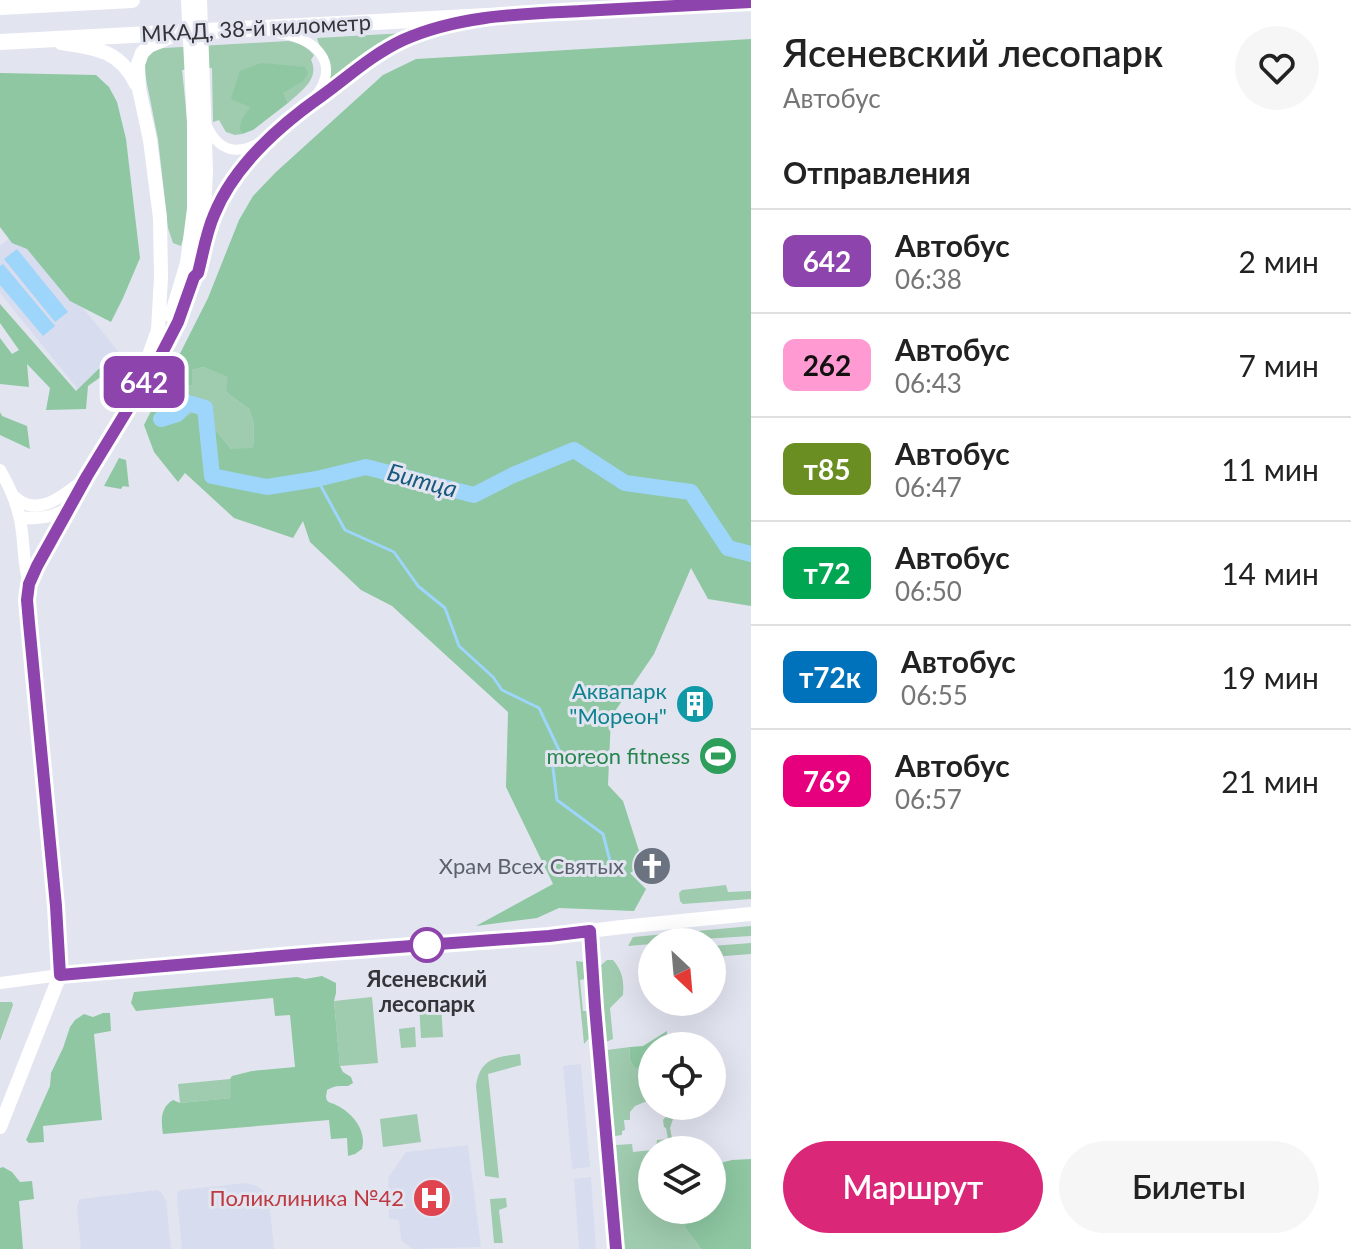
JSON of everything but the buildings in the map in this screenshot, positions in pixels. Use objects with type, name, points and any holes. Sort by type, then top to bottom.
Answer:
[{"type":"highway","name":"МКАД, 38-й километр","points":[[4,7],[132,0]]},
{"type":"highway","name":"МКАД, 38-й километр","points":[[0,42],[751,2]]},
{"type":"main road","points":[[4,7],[37,0]]},
{"type":"main road","points":[[0,1127],[60,975],[27,600],[29,584],[87,476],[162,353],[178,322],[194,277],[205,209],[205,121],[188,0]]},
{"type":"main road","points":[[134,398],[169,322],[192,237],[200,0]]},
{"type":"main road","points":[[194,277],[198,273],[213,216],[224,194],[244,165],[305,107],[379,53],[405,39],[451,24],[503,15]]},
{"type":"main road","points":[[192,237],[181,252],[170,249],[165,242],[139,89],[138,64],[142,53],[160,40],[215,31]]},
{"type":"main road","points":[[37,40],[105,52],[127,68],[139,89]]},
{"type":"main road","points":[[134,398],[158,330],[161,298],[160,218]]},
{"type":"main road","points":[[60,975],[540,937],[751,914]]},
{"type":"main road","points":[[590,931],[616,1249]]},
{"type":"street","points":[[215,31],[288,34],[313,45],[325,63],[326,73],[318,93],[305,107]]},
{"type":"street","points":[[205,121],[216,141],[232,150],[254,146],[274,134]]},
{"type":"street","points":[[0,470],[20,517],[24,568],[29,584]]},
{"type":"street","points":[[13,496],[29,506],[43,505],[56,501],[87,476]]},
{"type":"street","points":[[20,517],[30,519],[60,514],[71,506]]},
{"type":"street","points":[[0,983],[60,975]]},
{"type":"shaded area","points":[[20,230],[122,356],[80,392],[0,293],[0,246]]},
{"type":"shaded area","points":[[581,1064],[590,1167],[572,1169],[563,1066]]},
{"type":"shaded area","name":"Поликлиника №42","points":[[468,1145],[481,1247],[412,1249],[401,1240],[399,1220],[389,1219],[388,1178],[406,1152]]},
{"type":"shaded area","points":[[591,1177],[596,1249],[579,1249],[574,1179]]},
{"type":"shaded area","points":[[246,1183],[257,1186],[269,1199],[274,1249],[182,1249],[177,1199],[180,1190]]},
{"type":"shaded area","points":[[157,1190],[166,1200],[171,1249],[81,1249],[77,1207],[80,1199]]},
{"type":"green space","points":[[405,33],[328,86],[328,65],[317,38]]},
{"type":"green space","name":"Ясеневский лесопарк","points":[[751,39],[751,606],[708,599],[691,568],[654,654],[611,717],[608,785],[623,801],[641,857],[637,869],[630,873],[646,889],[634,911],[559,908],[537,918],[476,926],[553,884],[506,787],[508,712],[392,606],[361,590],[310,542],[303,521],[293,538],[234,518],[185,473],[178,482],[154,452],[144,425],[208,298],[239,220],[253,196],[383,75],[416,59]],"holes":[[[203,367],[228,377],[226,392],[249,409],[254,425],[253,448],[231,449],[206,418],[193,413],[178,422],[175,393],[192,385],[192,370]]]},
{"type":"green space","points":[[288,41],[302,45],[314,55],[311,79],[288,103],[283,94],[250,107],[239,129],[242,134],[226,132],[219,120],[213,122],[212,68],[182,70],[189,207],[181,246],[173,243],[168,228],[145,59],[155,50],[164,48]]},
{"type":"green space","points":[[261,63],[305,67],[308,73],[303,81],[283,93],[288,103],[253,130],[242,134],[239,129],[250,107],[231,99],[240,71]]},
{"type":"green space","points":[[0,73],[96,75],[109,87],[117,102],[126,139],[140,258],[111,322],[70,301],[27,249],[12,243],[0,227]]},
{"type":"green space","points":[[0,304],[76,391],[111,357],[112,369],[88,386],[86,409],[46,410],[50,388],[27,364],[29,387],[0,384],[0,338],[12,354],[19,350],[0,323]]},
{"type":"green space","points":[[203,367],[229,377],[226,392],[249,409],[254,425],[253,449],[231,449],[206,418],[178,423],[175,393],[192,385],[192,370]]},
{"type":"green space","points":[[0,412],[2,416],[27,426],[30,449],[0,435]]},
{"type":"green space","points":[[119,458],[126,460],[129,487],[104,486]]},
{"type":"green space","points":[[726,885],[728,892],[751,891],[751,899],[683,904],[680,901],[679,893],[682,890]]},
{"type":"green space","points":[[751,926],[751,936],[726,938],[726,928]]},
{"type":"green space","points":[[633,937],[638,937],[638,945],[628,946]]},
{"type":"green space","points":[[751,943],[751,954],[726,956],[726,945]]},
{"type":"green space","points":[[607,960],[613,960],[619,969],[623,995],[610,1008],[613,1039],[606,1042],[600,966]]},
{"type":"green space","points":[[576,961],[583,962],[585,979],[580,980],[583,1011],[588,1011],[590,1037],[584,1044]]},
{"type":"green space","points":[[322,976],[336,983],[334,1001],[340,1066],[353,1083],[327,1090],[326,1097],[328,1102],[348,1113],[357,1123],[362,1136],[362,1149],[348,1156],[347,1138],[331,1139],[329,1120],[163,1134],[164,1111],[173,1100],[180,1103],[231,1098],[232,1076],[295,1067],[290,1015],[275,1016],[273,998],[136,1011],[131,1003],[134,992]]},
{"type":"green space","points":[[372,997],[378,1063],[340,1066],[334,1001]]},
{"type":"green space","points":[[0,1002],[12,1002],[13,1005],[0,1041]]},
{"type":"green space","points":[[441,1004],[443,1037],[421,1038],[419,1005]]},
{"type":"green space","points":[[110,1013],[111,1031],[94,1034],[102,1120],[43,1126],[44,1142],[29,1143],[26,1140],[50,1086],[51,1073],[70,1027],[84,1014],[93,1017]]},
{"type":"green space","points":[[415,1027],[416,1047],[401,1048],[399,1029]]},
{"type":"green space","points":[[638,1046],[638,1070],[631,1063],[630,1047]]},
{"type":"green space","points":[[630,1047],[630,1059],[638,1069],[638,1105],[630,1112],[630,1120],[624,1120],[622,1135],[615,1136],[607,1050]]},
{"type":"green space","points":[[520,1054],[521,1065],[488,1074],[499,1178],[485,1176],[476,1086],[478,1077],[490,1061]]},
{"type":"green space","points":[[230,1079],[232,1098],[180,1103],[178,1084]]},
{"type":"green space","points":[[417,1114],[421,1142],[383,1147],[380,1119]]},
{"type":"green space","points":[[663,1120],[673,1120],[672,1136],[667,1136]]},
{"type":"green space","points":[[632,1144],[633,1152],[638,1151],[638,1224],[686,1224],[684,1226],[701,1249],[624,1249],[616,1145]]},
{"type":"green space","points":[[751,1159],[751,1249],[701,1249],[684,1226],[726,1224],[726,1162]]},
{"type":"green space","points":[[3,1167],[20,1182],[32,1181],[34,1199],[19,1201],[23,1249],[0,1249],[0,1168]]},
{"type":"green space","points":[[506,1198],[507,1207],[499,1210],[503,1243],[494,1243],[490,1199]]},
{"type":"water","points":[[17,249],[68,312],[55,322],[4,259]]},
{"type":"water","points":[[3,264],[55,326],[43,336],[0,285],[0,266]]},
{"type":"waterway","name":"Битца","points":[[161,419],[177,414],[188,403],[205,408],[212,476],[267,487],[366,467],[474,495],[574,450],[625,483],[691,492],[728,548],[751,554]]},
{"type":"waterway","points":[[317,479],[345,530],[394,552],[418,586],[445,608],[459,646],[493,677],[502,690],[539,708],[559,750],[552,760],[557,800],[603,834],[610,861]]},
{"type":"bus line","name":"642","points":[[616,1249],[590,931],[60,975],[27,600],[29,584],[37,566],[178,322],[198,273],[213,216],[224,194],[244,165],[305,107],[390,46],[451,24],[503,15],[751,2]]},
{"type":"place","name":"Аквапарк \"Мореон\"","points":[[695,704]]},
{"type":"place","name":"moreon fitness","points":[[718,756]]},
{"type":"place","name":"Храм Всех Святых","points":[[652,866]]},
{"type":"place","name":"Ясеневский лесопарк","points":[[427,945]]},
{"type":"place","name":"Поликлиника №42","points":[[432,1198]]}]
